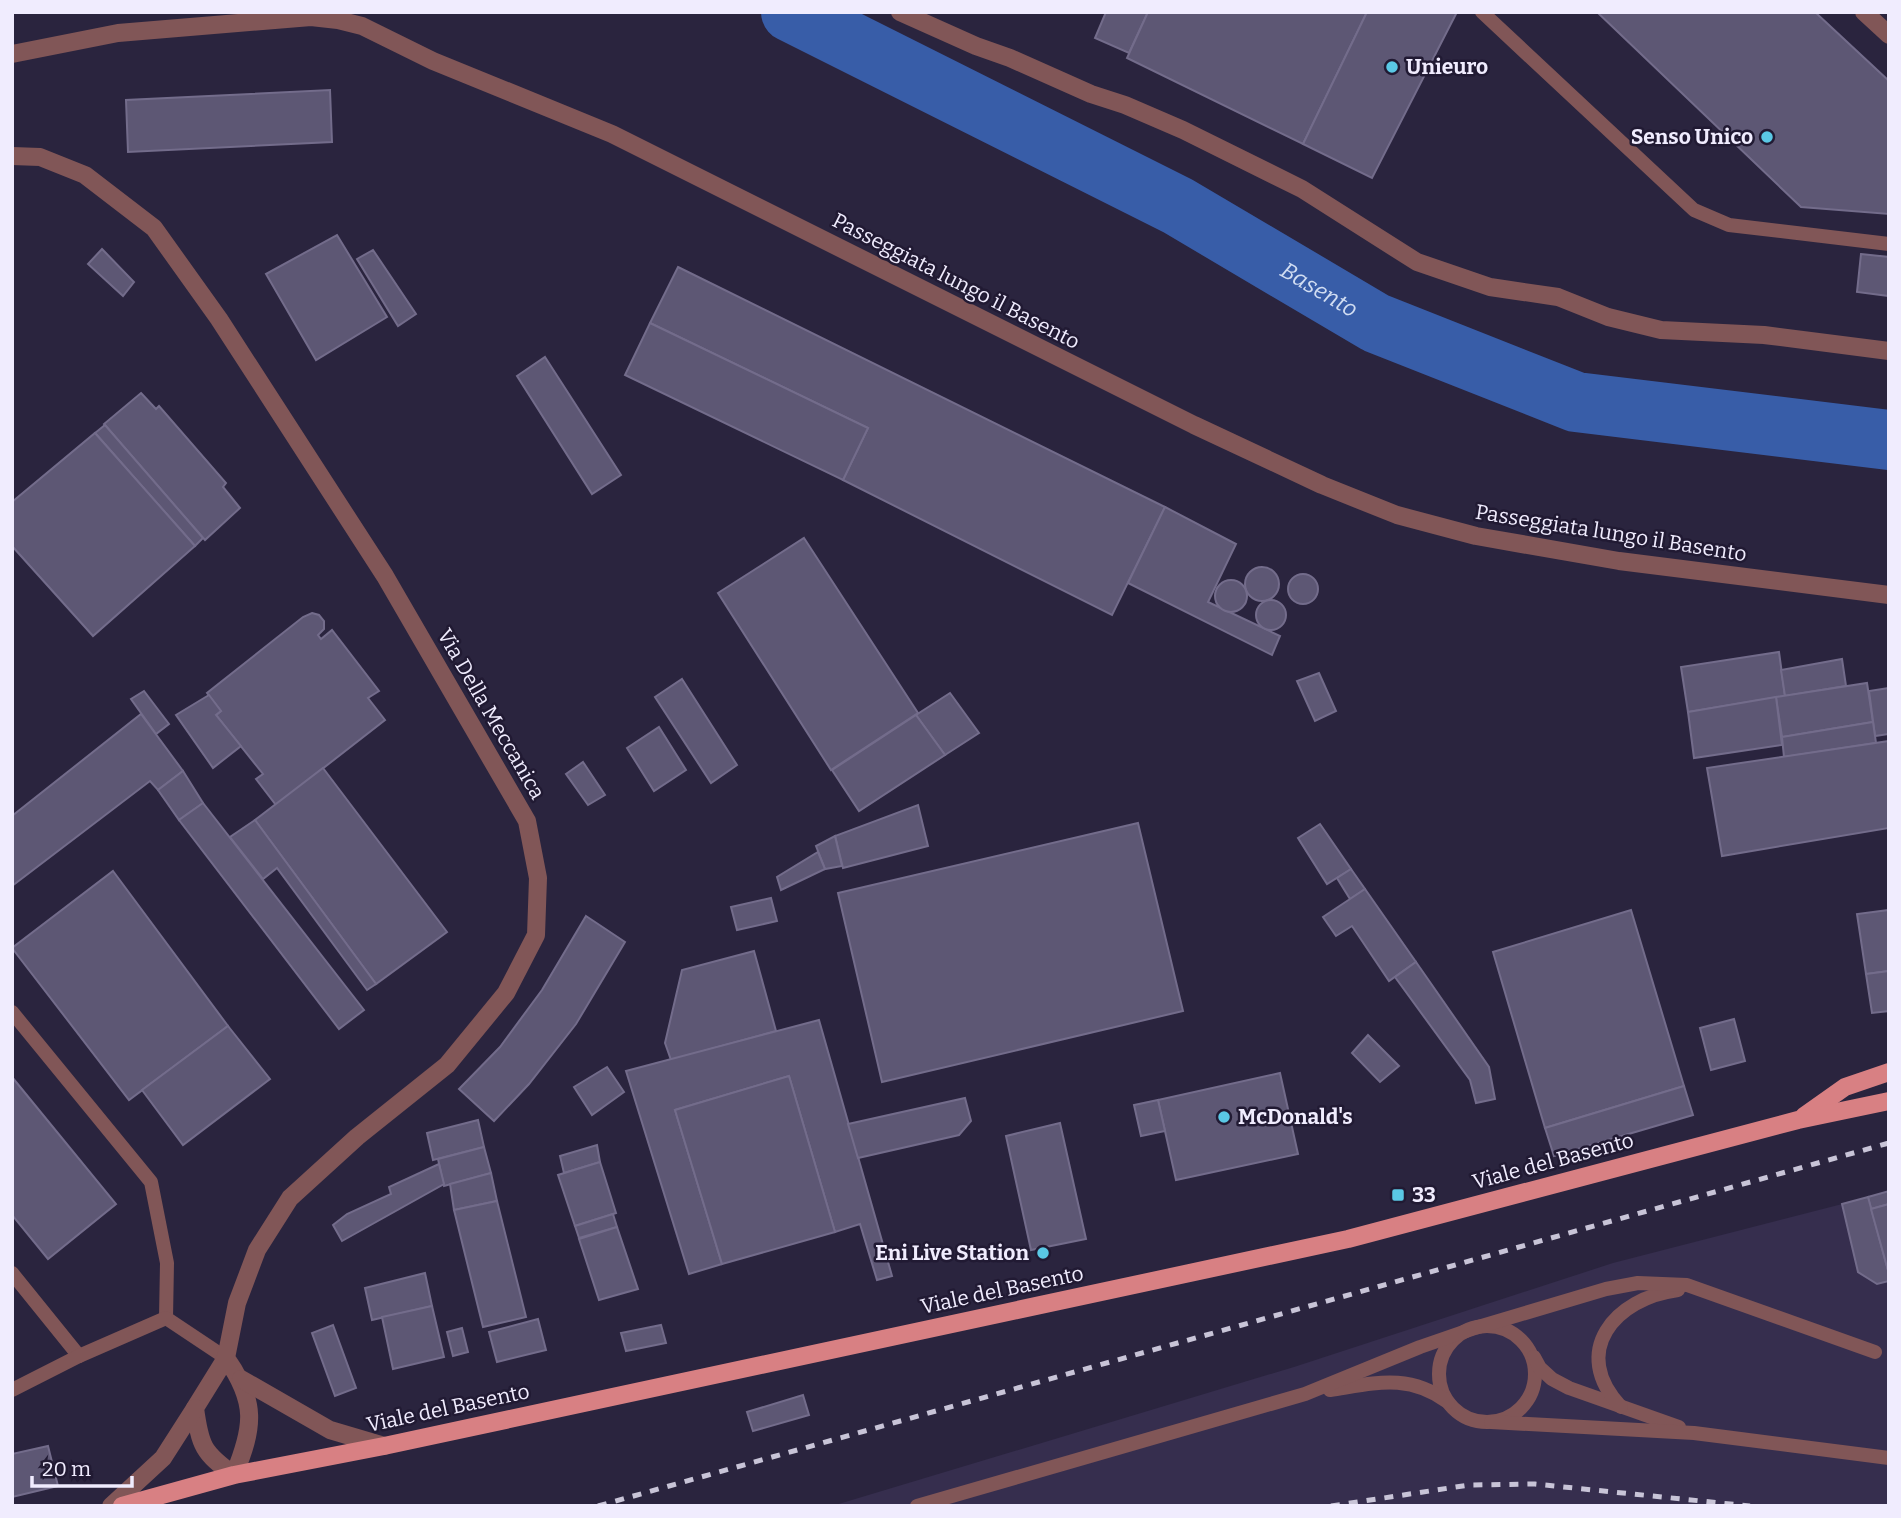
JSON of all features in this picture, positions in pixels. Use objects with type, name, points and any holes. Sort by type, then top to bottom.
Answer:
[{"type":"main road","points":[[1798,1120],[1845,1087],[1889,1072]]},
{"type":"main road","name":"Viale del Basento","points":[[122,1506],[234,1475],[384,1446],[1348,1239],[1798,1120],[1889,1101]]},
{"type":"street","points":[[900,12],[1091,94],[1125,105],[1262,168],[1302,189],[1417,262],[1490,287],[1558,297],[1608,317],[1661,330],[1745,333],[1889,351]]},
{"type":"street","points":[[1864,12],[1889,35]]},
{"type":"street","name":"Passeggiata lungo il Basento","points":[[12,54],[118,33],[310,17],[362,26],[433,61],[612,134],[1194,425],[1322,485],[1397,515],[1476,536],[1619,561],[1889,595]]},
{"type":"street","name":"Via Della Meccanica","points":[[12,156],[40,157],[85,175],[153,228],[219,319],[385,576],[527,821],[538,878],[536,935],[506,993],[447,1065],[357,1137],[290,1198],[257,1250],[237,1303],[226,1358]]},
{"type":"street","points":[[111,1506],[163,1458],[226,1358],[241,1379],[251,1415],[247,1445],[234,1475],[211,1458],[199,1438],[195,1408]]},
{"type":"street","points":[[241,1379],[330,1430],[384,1446]]},
{"type":"lane","points":[[1482,12],[1694,210],[1729,225],[1889,244]]},
{"type":"lane","points":[[12,1012],[150,1182],[167,1263],[166,1318]]},
{"type":"lane","points":[[12,1273],[79,1356]]},
{"type":"lane","points":[[917,1506],[1305,1394],[1475,1328],[1606,1289],[1638,1283],[1687,1285],[1875,1352]]},
{"type":"lane","points":[[1621,1407],[1608,1392],[1602,1379],[1599,1359],[1601,1344],[1613,1320],[1625,1308],[1663,1292],[1682,1289],[1718,1295]]},
{"type":"lane","points":[[166,1318],[226,1358]]},
{"type":"lane","points":[[12,1390],[79,1356],[166,1318]]},
{"type":"lane","points":[[1450,1404],[1442,1390],[1439,1375],[1441,1359],[1460,1335],[1475,1328],[1491,1326],[1506,1330],[1520,1339],[1541,1368],[1552,1379],[1569,1388],[1694,1433]]},
{"type":"lane","points":[[1491,1422],[1506,1418],[1519,1410],[1529,1398],[1535,1382],[1535,1367],[1530,1351]]},
{"type":"lane","points":[[1305,1394],[1401,1381],[1421,1386],[1450,1404],[1461,1415],[1475,1421],[1694,1433],[1889,1458]]},
{"type":"shaded area","points":[[1889,1192],[1889,1506],[832,1506],[1294,1367],[1613,1263]]},
{"type":"building","points":[[1106,12],[1148,12],[1129,53],[1095,38]]},
{"type":"building","points":[[1148,12],[1367,12],[1303,144],[1127,58]]},
{"type":"building","points":[[1367,12],[1457,12],[1372,178],[1303,144]]},
{"type":"building","points":[[1597,12],[1815,12],[1889,81],[1889,214],[1801,207]]},
{"type":"building","points":[[330,90],[332,142],[128,152],[126,100]]},
{"type":"building","points":[[337,235],[387,317],[316,360],[266,274]]},
{"type":"building","points":[[102,249],[134,282],[123,296],[88,264]]},
{"type":"building","points":[[373,250],[416,314],[398,326],[357,259]]},
{"type":"building","points":[[1861,254],[1889,257],[1889,296],[1857,292]]},
{"type":"building","points":[[678,267],[1165,507],[1112,615],[843,480],[868,428],[650,323]]},
{"type":"building","points":[[650,323],[868,428],[843,480],[625,375]]},
{"type":"building","points":[[545,357],[621,475],[592,494],[517,376]]},
{"type":"building","points":[[141,393],[156,409],[159,406],[226,483],[223,487],[240,508],[205,540],[104,424]]},
{"type":"building","points":[[105,425],[203,538],[195,546],[95,433]]},
{"type":"building","points":[[95,433],[195,546],[93,636],[12,546],[12,502]]},
{"type":"building","points":[[1165,507],[1236,544],[1208,602],[1280,636],[1272,655],[1128,583]]},
{"type":"building","points":[[804,538],[918,713],[831,770],[718,593]]},
{"type":"building","points":[[1262,567],[1274,572],[1279,584],[1274,596],[1262,601],[1250,596],[1245,584],[1250,572]]},
{"type":"building","points":[[1303,574],[1314,578],[1318,589],[1314,600],[1303,604],[1292,600],[1288,589],[1292,578]]},
{"type":"building","points":[[1231,580],[1242,585],[1247,596],[1242,607],[1231,612],[1220,607],[1215,596],[1220,585]]},
{"type":"building","points":[[1271,600],[1282,604],[1286,615],[1282,626],[1271,630],[1260,626],[1256,615],[1260,604]]},
{"type":"building","points":[[312,613],[319,615],[324,621],[324,629],[318,635],[321,639],[332,630],[379,691],[368,698],[385,720],[276,805],[256,779],[263,774],[216,715],[221,711],[207,693],[303,617]]},
{"type":"building","points":[[1779,652],[1785,696],[1688,712],[1681,667]]},
{"type":"building","points":[[1842,659],[1846,686],[1785,696],[1781,670]]},
{"type":"building","points":[[1319,673],[1336,711],[1315,721],[1297,681]]},
{"type":"building","points":[[682,679],[737,765],[711,783],[655,697]]},
{"type":"building","points":[[1867,683],[1873,722],[1782,737],[1776,697]]},
{"type":"building","points":[[1889,688],[1889,734],[1875,736],[1869,691]]},
{"type":"building","points":[[144,691],[169,724],[156,734],[131,699]]},
{"type":"building","points":[[950,693],[979,733],[945,755],[916,715]]},
{"type":"building","points":[[209,695],[221,711],[216,715],[241,746],[213,768],[176,715]]},
{"type":"building","points":[[1776,697],[1782,745],[1694,758],[1688,712]]},
{"type":"building","points":[[141,714],[183,771],[158,790],[150,781],[12,886],[12,816]]},
{"type":"building","points":[[916,715],[945,755],[859,811],[832,770]]},
{"type":"building","points":[[1873,722],[1876,743],[1784,757],[1782,737]]},
{"type":"building","points":[[659,727],[686,770],[654,791],[627,748]]},
{"type":"building","points":[[1889,741],[1889,828],[1722,856],[1707,768]]},
{"type":"building","points":[[583,762],[605,795],[588,805],[566,774]]},
{"type":"building","points":[[323,768],[447,932],[376,984],[255,820]]},
{"type":"building","points":[[183,771],[203,803],[179,820],[158,790]]},
{"type":"building","points":[[203,803],[364,1010],[339,1029],[179,820]]},
{"type":"building","points":[[918,805],[928,846],[843,868],[835,836]]},
{"type":"building","points":[[255,820],[376,984],[367,990],[277,868],[263,879],[230,837]]},
{"type":"building","points":[[1138,823],[1183,1011],[882,1082],[838,893]]},
{"type":"building","points":[[1320,824],[1351,869],[1327,884],[1298,838]]},
{"type":"building","points":[[835,836],[842,866],[825,869],[816,846]]},
{"type":"building","points":[[818,852],[825,869],[781,890],[777,877]]},
{"type":"building","points":[[1351,869],[1365,889],[1350,899],[1337,878]]},
{"type":"building","points":[[113,871],[228,1026],[129,1100],[12,948]]},
{"type":"building","points":[[1365,889],[1416,962],[1389,981],[1352,926],[1336,936],[1323,917]]},
{"type":"building","points":[[771,898],[777,921],[737,930],[731,907]]},
{"type":"building","points":[[1631,910],[1684,1086],[1545,1128],[1493,952]]},
{"type":"building","points":[[1889,910],[1889,971],[1866,974],[1857,914]]},
{"type":"building","points":[[586,916],[625,942],[576,1024],[529,1084],[494,1121],[459,1089],[500,1047],[542,990]]},
{"type":"building","points":[[754,951],[776,1031],[671,1060],[665,1043],[682,970]]},
{"type":"building","points":[[1416,962],[1489,1067],[1495,1099],[1476,1103],[1470,1080],[1395,977]]},
{"type":"building","points":[[1889,971],[1889,1011],[1872,1013],[1866,974]]},
{"type":"building","points":[[1734,1019],[1745,1061],[1711,1070],[1700,1028]]},
{"type":"building","points":[[819,1020],[892,1276],[877,1280],[860,1224],[835,1232],[789,1076],[675,1110],[722,1264],[689,1274],[626,1071]]},
{"type":"building","points":[[228,1026],[270,1079],[183,1145],[142,1090]]},
{"type":"building","points":[[1368,1035],[1399,1066],[1380,1082],[1352,1053]]},
{"type":"building","points":[[607,1067],[624,1092],[592,1115],[574,1087]]},
{"type":"building","points":[[1280,1073],[1298,1154],[1176,1180],[1158,1100]]},
{"type":"building","points":[[789,1076],[835,1232],[722,1264],[675,1110]]},
{"type":"building","points":[[12,1077],[116,1204],[48,1259],[12,1215]]},
{"type":"building","points":[[1684,1086],[1693,1115],[1554,1156],[1545,1128]]},
{"type":"building","points":[[965,1098],[971,1121],[959,1135],[858,1158],[848,1124]]},
{"type":"building","points":[[1158,1100],[1165,1131],[1141,1136],[1134,1105]]},
{"type":"building","points":[[478,1120],[484,1147],[433,1160],[427,1133]]},
{"type":"building","points":[[1060,1123],[1086,1239],[1031,1250],[1006,1136]]},
{"type":"building","points":[[597,1145],[600,1162],[564,1173],[560,1156]]},
{"type":"building","points":[[484,1147],[491,1173],[444,1186],[438,1159]]},
{"type":"building","points":[[600,1162],[616,1213],[575,1226],[558,1175]]},
{"type":"building","points":[[439,1164],[444,1184],[342,1241],[333,1225],[347,1214],[391,1194],[389,1187]]},
{"type":"building","points":[[491,1173],[497,1201],[454,1210],[450,1184]]},
{"type":"building","points":[[1889,1191],[1889,1204],[1871,1209],[1868,1197]]},
{"type":"building","points":[[1868,1197],[1889,1274],[1889,1281],[1877,1284],[1858,1272],[1842,1204]]},
{"type":"building","points":[[497,1201],[526,1317],[483,1327],[454,1210]]},
{"type":"building","points":[[1889,1204],[1889,1274],[1871,1209]]},
{"type":"building","points":[[613,1214],[617,1227],[579,1238],[575,1226]]},
{"type":"building","points":[[617,1227],[638,1289],[599,1300],[579,1239]]},
{"type":"building","points":[[425,1273],[432,1306],[372,1320],[365,1288]]},
{"type":"building","points":[[432,1306],[444,1357],[393,1369],[382,1317]]},
{"type":"building","points":[[538,1319],[546,1350],[497,1362],[489,1332]]},
{"type":"building","points":[[333,1325],[356,1388],[335,1396],[312,1333]]},
{"type":"building","points":[[661,1325],[666,1343],[626,1351],[621,1333]]},
{"type":"building","points":[[462,1328],[468,1352],[453,1356],[447,1332]]},
{"type":"building","points":[[803,1395],[809,1415],[753,1431],[747,1412]]},
{"type":"building","points":[[48,1446],[58,1486],[12,1497],[12,1454]]},
{"type":"waterway","name":"Basento","points":[[791,12],[1178,206],[1376,323],[1576,402],[1889,440]]},
{"type":"railway","points":[[598,1506],[1889,1143]]},
{"type":"railway","points":[[1331,1506],[1469,1485],[1535,1484],[1750,1506]]},
{"type":"place","name":"Unieuro","points":[[1392,67]]},
{"type":"place","name":"Senso Unico","points":[[1767,137]]},
{"type":"place","name":"McDonald's","points":[[1224,1117]]},
{"type":"place","name":"33","points":[[1398,1195]]},
{"type":"place","name":"Eni Live Station","points":[[1043,1253]]}]
